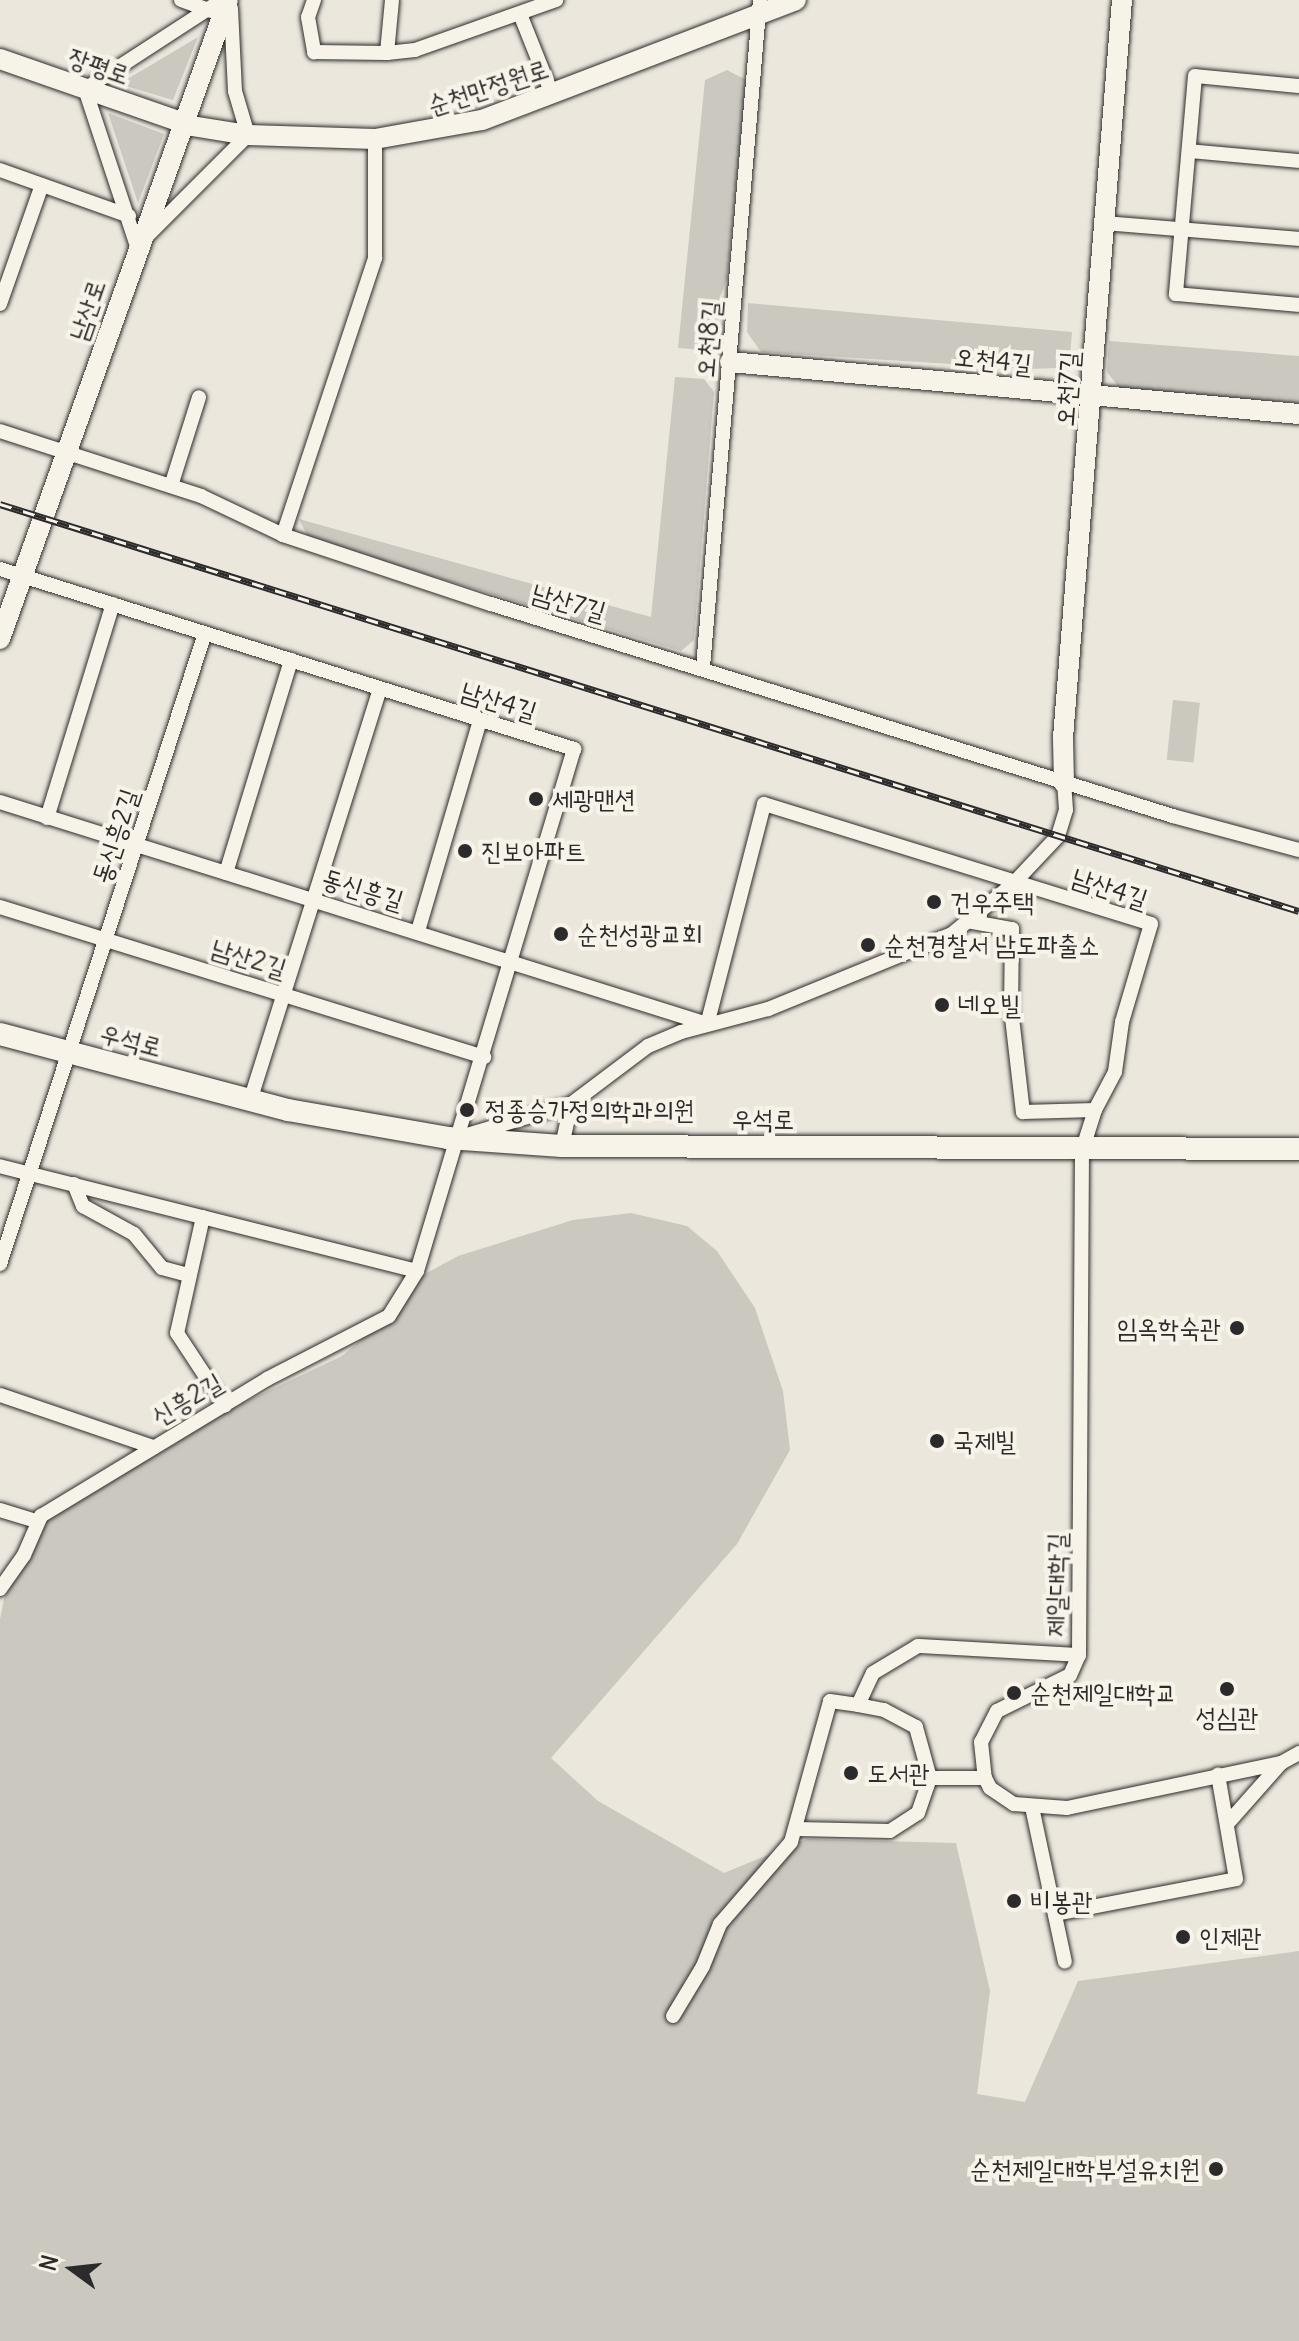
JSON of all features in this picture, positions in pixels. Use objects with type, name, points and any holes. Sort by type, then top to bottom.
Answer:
[{"type":"main road","name":"우석로","points":[[0,1034],[250,1101],[369,1127],[460,1138],[562,1146],[1082,1151],[1299,1149]]},
{"type":"street","points":[[181,0],[223,3]]},
{"type":"street","points":[[314,0],[308,17],[314,52],[387,53],[415,50],[556,0]]},
{"type":"street","points":[[387,53],[392,0]]},
{"type":"street","name":"순천만정원로","points":[[181,123],[248,135],[375,139],[448,130],[552,94],[760,8],[796,0]]},
{"type":"street","name":"오천7길","points":[[1064,783],[1063,738],[1122,0]]},
{"type":"street","points":[[137,246],[85,89],[223,3]]},
{"type":"street","points":[[137,246],[248,135],[223,3]]},
{"type":"street","name":"남산로","points":[[0,639],[223,3]]},
{"type":"street","name":"오천8길","points":[[703,667],[760,8]]},
{"type":"street","points":[[520,14],[552,94]]},
{"type":"street","name":"장평로","points":[[0,59],[181,123]]},
{"type":"street","points":[[1299,86],[1195,76],[1176,294],[1299,305]]},
{"type":"street","points":[[283,535],[375,258],[375,139]]},
{"type":"street","points":[[1189,151],[1299,161]]},
{"type":"street","points":[[0,170],[129,216]]},
{"type":"street","points":[[0,304],[42,185]]},
{"type":"street","points":[[1105,223],[1299,239]]},
{"type":"street","name":"오천4길","points":[[730,362],[1299,414]]},
{"type":"street","points":[[171,486],[199,397]]},
{"type":"street","name":"남산7길","points":[[0,431],[171,486],[283,535],[1064,783],[1299,850]]},
{"type":"street","name":"남산4길","points":[[0,569],[574,749],[460,1138]]},
{"type":"street","points":[[47,818],[113,604]]},
{"type":"street","name":"동신흥2길","points":[[0,1264],[205,633]]},
{"type":"street","points":[[226,873],[291,660]]},
{"type":"street","points":[[250,1101],[380,689]]},
{"type":"street","points":[[418,931],[480,720]]},
{"type":"street","points":[[460,1138],[571,1104],[639,1052],[707,1023],[768,1009],[931,945],[1013,884],[1058,836],[1066,810],[1064,783]]},
{"type":"street","name":"동신흥길","points":[[0,802],[707,1023]]},
{"type":"street","name":"남산4길","points":[[707,1023],[764,804],[1013,884],[1151,924],[1122,1022],[1115,1072],[1095,1110]]},
{"type":"street","name":"남산2길","points":[[0,907],[484,1057]]},
{"type":"street","points":[[967,921],[1012,929],[1011,1009],[1023,1112],[1095,1110]]},
{"type":"street","points":[[562,1146],[571,1104]]},
{"type":"street","name":"제일대학길","points":[[985,1778],[981,1742],[997,1711],[1070,1675],[1079,1655],[1082,1151],[1095,1110]]},
{"type":"street","name":"신흥2길","points":[[37,1521],[153,1447],[389,1316],[417,1271],[460,1138]]},
{"type":"street","points":[[0,1166],[417,1271]]},
{"type":"street","points":[[74,1184],[83,1206],[134,1234],[162,1268],[189,1275]]},
{"type":"street","points":[[203,1217],[177,1333],[225,1406]]},
{"type":"street","points":[[0,1395],[153,1447]]},
{"type":"street","points":[[0,1510],[37,1521],[24,1555],[0,1589]]},
{"type":"street","points":[[858,1705],[873,1673],[918,1646],[1079,1655]]},
{"type":"street","points":[[673,2016],[703,1966],[720,1924],[797,1829],[830,1701],[908,1719],[923,1743],[930,1778],[918,1813],[890,1831],[797,1829]]},
{"type":"street","points":[[930,1778],[985,1778],[1001,1797],[1032,1807],[1067,1808],[1281,1763],[1299,1753]]},
{"type":"street","points":[[1227,1824],[1281,1763]]},
{"type":"street","points":[[1055,1914],[1236,1879],[1218,1775]]},
{"type":"street","points":[[1032,1807],[1065,1962]]},
{"type":"shaded area","points":[[198,37],[173,100],[119,84]]},
{"type":"shaded area","points":[[727,70],[746,80],[727,279],[720,297],[716,340],[703,350],[678,348],[705,80]]},
{"type":"shaded area","points":[[108,113],[164,134],[138,203]]},
{"type":"shaded area","points":[[748,303],[1072,332],[1070,356],[1058,368],[1029,369],[761,352],[747,332]]},
{"type":"shaded area","points":[[1109,341],[1299,356],[1299,403],[1120,389],[1107,372]]},
{"type":"shaded area","points":[[675,377],[704,379],[714,392],[694,640],[681,651],[309,539],[299,519],[651,617]]},
{"type":"shaded area","points":[[1173,700],[1200,703],[1194,762],[1167,760]]},
{"type":"shaded area","points":[[631,1213],[687,1226],[717,1251],[755,1308],[783,1391],[790,1450],[737,1544],[551,1758],[598,1801],[724,1873],[807,1839],[956,1843],[990,1991],[977,2094],[1025,2102],[1078,1981],[1299,1951],[1299,2341],[0,2341],[0,1619],[4,1599],[45,1521],[228,1410],[342,1356],[389,1316],[412,1281],[458,1256],[573,1220]]},
{"type":"railway","points":[[0,504],[1299,911]]},
{"type":"place","name":"세광맨션","points":[[536,799]]},
{"type":"place","name":"진보아파트","points":[[465,851]]},
{"type":"place","name":"건우주택","points":[[934,902]]},
{"type":"place","name":"순천성광교회","points":[[561,934]]},
{"type":"place","name":"순천경찰서 남도파출소","points":[[868,945]]},
{"type":"place","name":"네오빌","points":[[942,1005]]},
{"type":"place","name":"정종승가정의학과의원","points":[[467,1110]]},
{"type":"place","name":"임옥학숙관","points":[[1237,1328]]},
{"type":"place","name":"국제빌","points":[[937,1441]]},
{"type":"place","name":"성심관","points":[[1227,1689]]},
{"type":"place","name":"순천제일대학교","points":[[1014,1693]]},
{"type":"place","name":"도서관","points":[[851,1773]]},
{"type":"place","name":"비봉관","points":[[1014,1901]]},
{"type":"place","name":"인제관","points":[[1183,1937]]},
{"type":"place","name":"순천제일대학부설유치원","points":[[1216,2169]]}]
